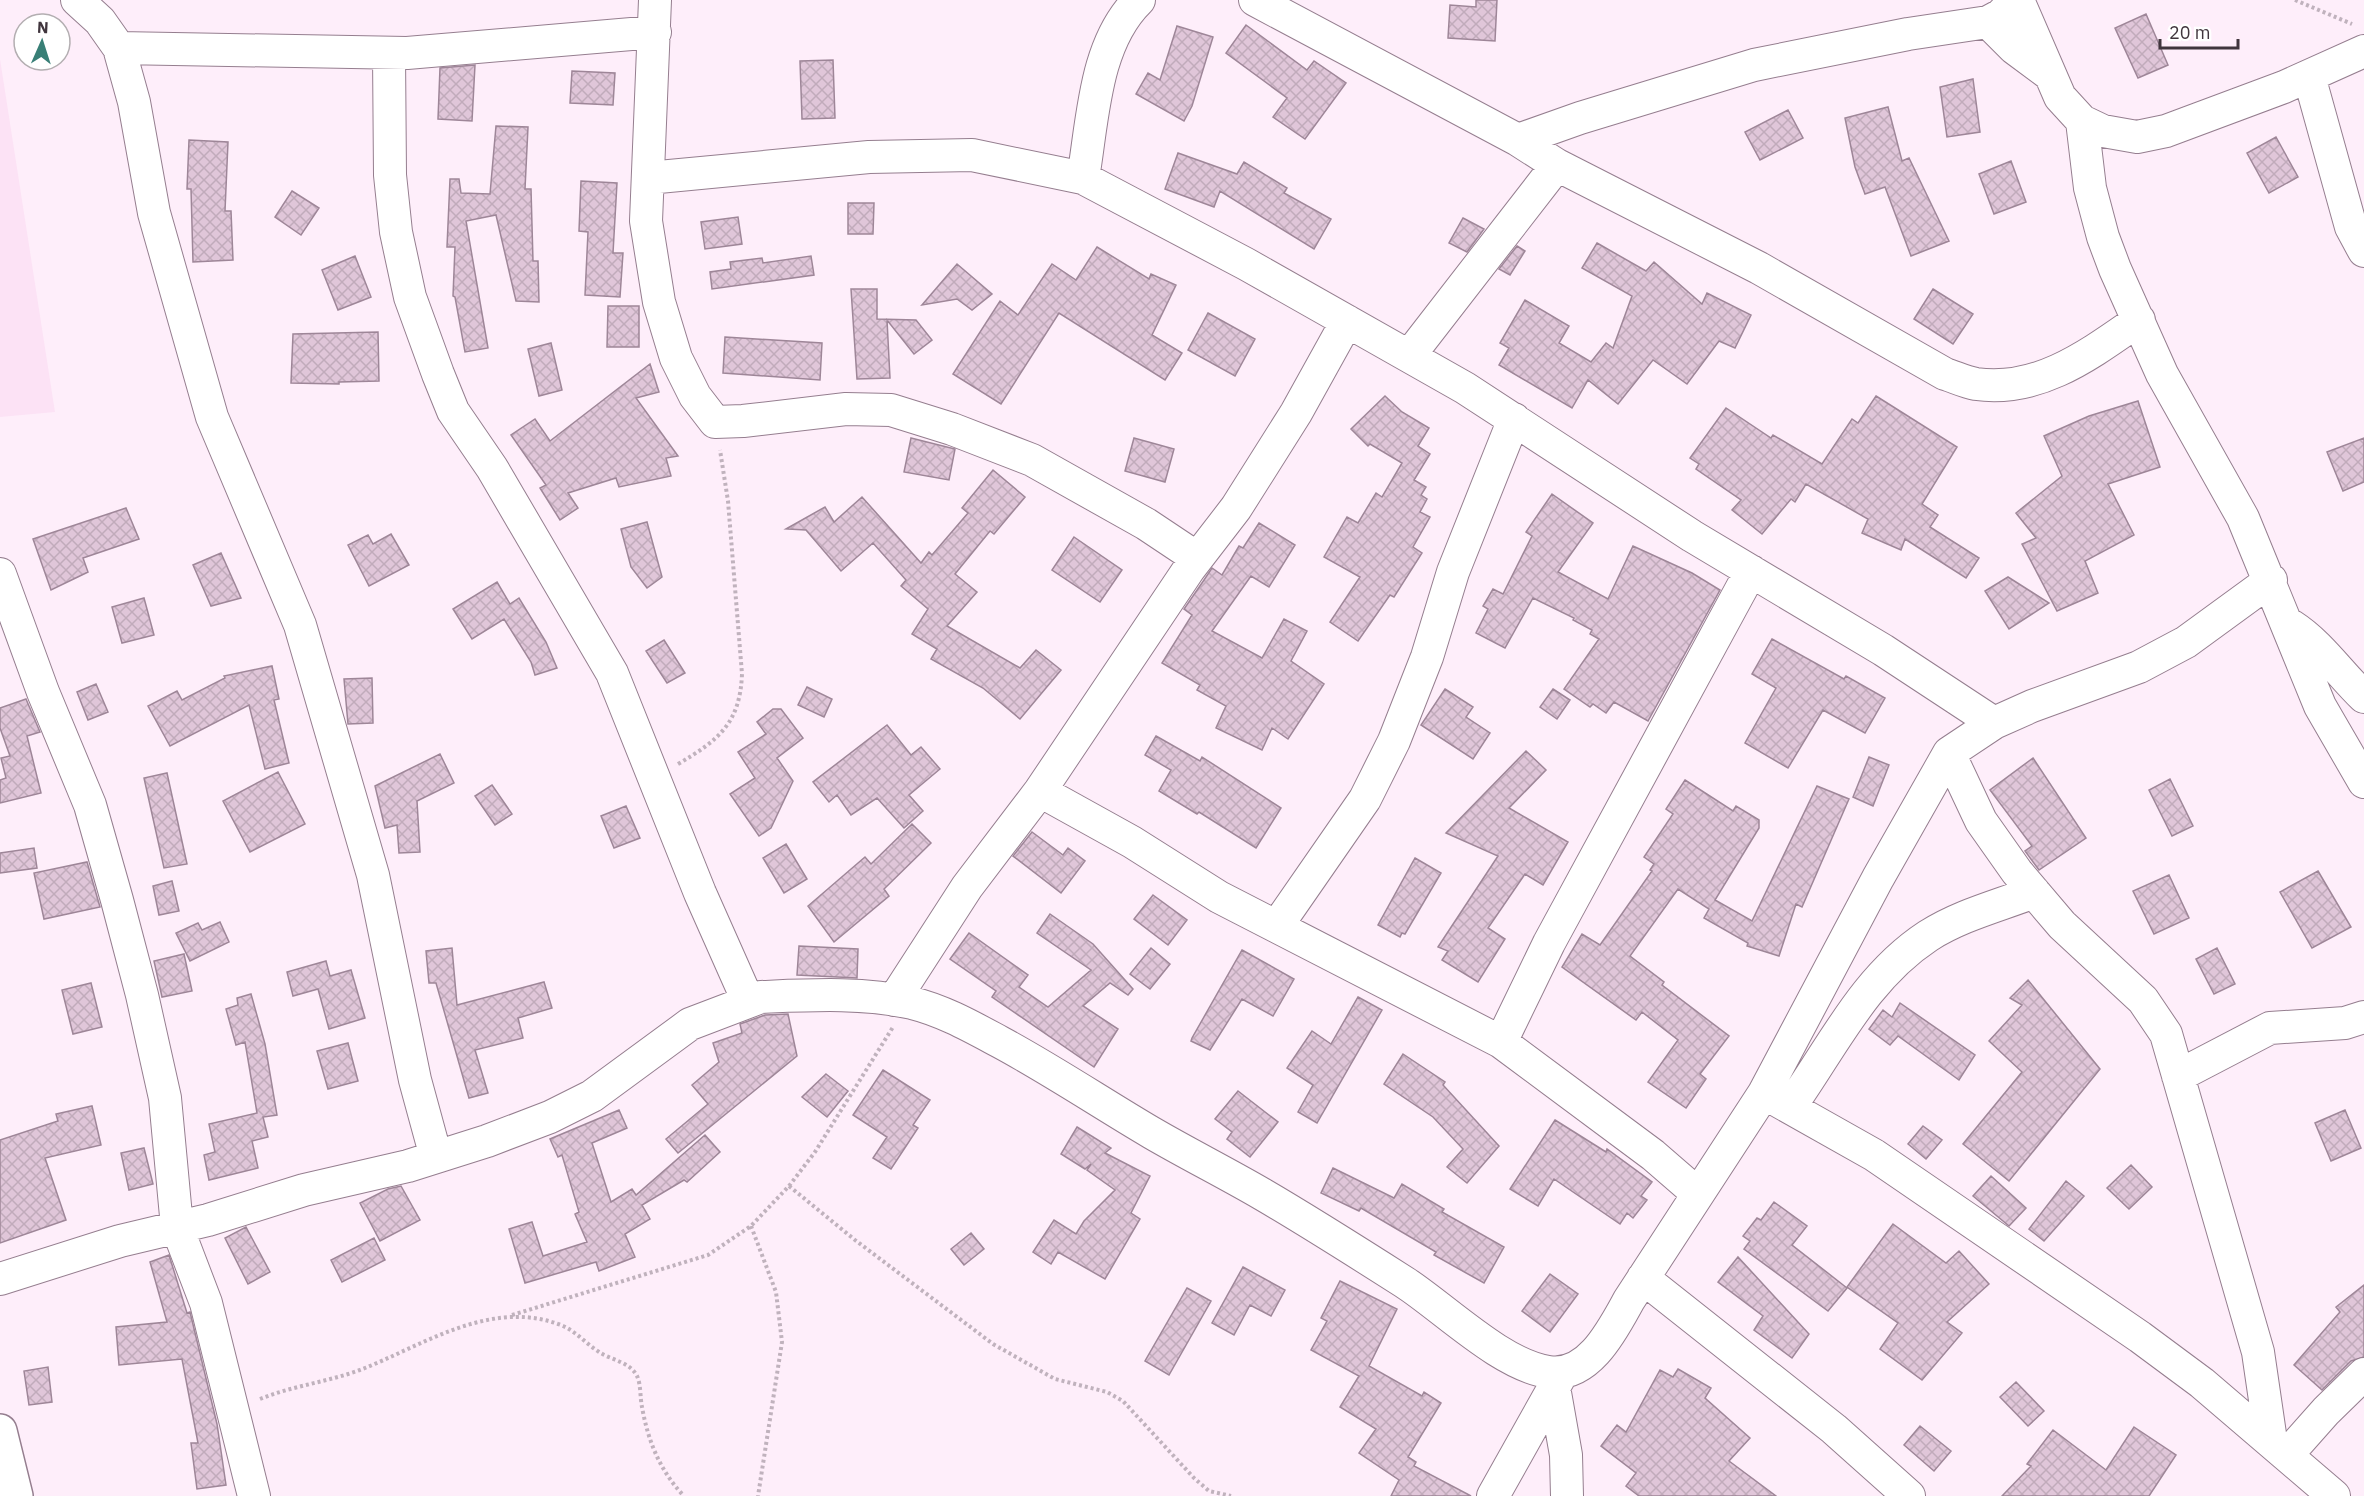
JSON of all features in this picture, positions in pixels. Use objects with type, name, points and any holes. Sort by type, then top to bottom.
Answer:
[{"type":"street","points":[[77,0],[100,21],[119,48],[134,102],[153,213],[212,417],[300,625],[370,865],[415,1080],[436,1157]]},
{"type":"street","points":[[655,0],[656,32],[646,221],[659,302],[676,358],[695,396],[716,422],[743,422],[846,409],[891,410],[952,429],[1032,460],[1146,524],[1197,558]]},
{"type":"street","points":[[1083,178],[1100,82],[1111,38],[1128,10],[1139,0]]},
{"type":"street","points":[[1255,0],[1518,140],[1557,165],[1759,268],[1945,374],[1975,384],[2010,385],[2049,376],[2092,353],[2139,320]]},
{"type":"street","points":[[1518,140],[1580,118],[1754,65],[1908,34],[1988,22],[2001,15],[2016,0],[2060,97],[2082,121],[2103,131],[2138,137],[2166,131],[2309,76],[2360,39]]},
{"type":"street","points":[[1988,22],[2014,48],[2049,74]]},
{"type":"street","points":[[119,48],[389,54],[656,32]]},
{"type":"street","points":[[389,54],[390,175],[396,232],[414,308],[453,411],[492,468],[612,673],[700,892],[748,1001]]},
{"type":"street","points":[[2309,76],[2351,227],[2364,251]]},
{"type":"street","points":[[2082,121],[2090,188],[2103,237],[2115,269],[2162,374],[2243,518],[2271,580],[2320,706],[2364,782]]},
{"type":"street","points":[[648,178],[869,157],[972,155],[1083,178],[1246,264],[1409,356],[1514,419],[1994,723]]},
{"type":"street","points":[[1409,356],[1557,165]]},
{"type":"street","points":[[900,1001],[967,887],[1040,791],[1197,558],[1236,508],[1296,412],[1347,321]]},
{"type":"street","points":[[1276,926],[1365,799],[1394,741],[1427,657],[1453,572],[1514,419]]},
{"type":"street","points":[[1501,1042],[1560,922],[1751,571]]},
{"type":"street","points":[[0,574],[39,682],[90,806],[117,900],[142,995],[165,1098],[177,1227],[206,1303],[254,1496]]},
{"type":"street","points":[[1777,1100],[1878,878],[1949,753],[1994,723],[2032,706],[2139,667],[2186,642],[2271,580]]},
{"type":"street","points":[[2289,624],[2310,640],[2337,672],[2364,697]]},
{"type":"street","points":[[1949,753],[1981,821],[2034,892],[2062,925],[2143,1000],[2166,1034],[2258,1352],[2279,1448]]},
{"type":"street","points":[[1040,791],[1132,842],[1219,897],[1501,1042],[1653,1155],[1698,1194]]},
{"type":"street","points":[[1493,1496],[1558,1380],[1590,1357],[1611,1333],[1643,1278],[1698,1194],[1850,1013],[1897,962],[1926,938],[1978,911],[2034,892]]},
{"type":"street","points":[[0,1278],[87,1250],[177,1227],[304,1190],[436,1157],[550,1117],[592,1096],[690,1024],[748,1001],[761,997],[868,996],[943,1012],[1041,1065],[1152,1133],[1343,1243],[1419,1292],[1462,1327],[1520,1362],[1546,1372],[1558,1380]]},
{"type":"street","points":[[2178,1076],[2270,1028],[2285,1025],[2345,1023],[2364,1017]]},
{"type":"street","points":[[1777,1100],[1874,1155],[2140,1337],[2202,1383],[2334,1496]]},
{"type":"street","points":[[1643,1278],[1834,1429],[1909,1496]]},
{"type":"street","points":[[2279,1448],[2326,1411],[2364,1374]]},
{"type":"street","points":[[1558,1380],[1566,1455],[1567,1496]]},
{"type":"street","points":[[0,1431],[16,1496]]},
{"type":"path","points":[[2295,0],[2360,39]]},
{"type":"path","points":[[654,778],[717,739],[735,717],[741,695],[742,674],[728,501],[716,422]]},
{"type":"path","points":[[231,1409],[285,1389],[345,1376],[456,1329],[509,1316],[708,1255],[751,1226],[789,1186],[843,1112],[900,1001]]},
{"type":"path","points":[[789,1186],[855,1240],[993,1344],[1054,1379],[1107,1392],[1122,1401],[1194,1478],[1209,1491],[1231,1496]]},
{"type":"path","points":[[751,1226],[776,1292],[782,1342],[758,1496]]},
{"type":"path","points":[[509,1316],[531,1317],[560,1324],[608,1358],[626,1365],[637,1376],[645,1422],[656,1456],[669,1481],[684,1496]]},
{"type":"shaded area","points":[[0,59],[55,412],[0,417]]},
{"type":"building","points":[[1476,0],[1497,0],[1495,41],[1448,38],[1450,5],[1476,7]]},
{"type":"building","points":[[2146,14],[2168,65],[2138,78],[2115,28]]},
{"type":"building","points":[[1246,25],[1307,70],[1314,61],[1346,83],[1305,139],[1273,117],[1287,98],[1226,53]]},
{"type":"building","points":[[1177,26],[1213,37],[1192,106],[1184,121],[1136,94],[1148,73],[1160,80]]},
{"type":"building","points":[[833,60],[835,118],[802,119],[800,61]]},
{"type":"building","points":[[475,65],[472,121],[438,119],[440,68]]},
{"type":"building","points":[[572,71],[615,73],[613,105],[570,103]]},
{"type":"building","points":[[1973,79],[1980,132],[1947,137],[1940,87]]},
{"type":"building","points":[[1888,107],[1902,161],[1909,158],[1949,241],[1911,256],[1885,187],[1865,194],[1855,167],[1845,118]]},
{"type":"building","points":[[1788,110],[1803,138],[1760,160],[1745,132]]},
{"type":"building","points":[[496,126],[528,127],[525,189],[531,189],[533,261],[538,261],[539,302],[516,301],[496,215],[466,221],[488,348],[465,352],[453,296],[455,247],[447,247],[450,179],[459,179],[461,193],[490,194]]},
{"type":"building","points":[[2276,137],[2298,177],[2269,193],[2247,153]]},
{"type":"building","points":[[189,140],[228,142],[225,211],[231,211],[233,260],[193,262],[191,189],[187,189]]},
{"type":"building","points":[[1178,153],[1237,174],[1244,162],[1287,188],[1284,193],[1331,219],[1314,249],[1220,191],[1214,207],[1165,189]]},
{"type":"building","points":[[2011,161],[2026,202],[1994,214],[1979,174]]},
{"type":"building","points":[[581,181],[617,183],[613,253],[623,253],[620,297],[585,295],[588,232],[579,231]]},
{"type":"building","points":[[292,191],[319,208],[301,235],[275,217]]},
{"type":"building","points":[[848,203],[874,203],[873,234],[848,234]]},
{"type":"building","points":[[738,217],[742,244],[705,249],[701,222]]},
{"type":"building","points":[[1463,218],[1484,229],[1467,252],[1449,243]]},
{"type":"building","points":[[1597,243],[1646,271],[1654,262],[1702,304],[1707,293],[1751,315],[1735,348],[1719,341],[1687,384],[1653,360],[1618,404],[1588,380],[1572,408],[1499,365],[1509,348],[1500,343],[1525,300],[1569,326],[1559,343],[1591,362],[1606,343],[1613,348],[1632,296],[1582,268]]},
{"type":"building","points":[[1517,246],[1525,251],[1510,275],[1499,269]]},
{"type":"building","points":[[1097,247],[1149,279],[1151,274],[1176,285],[1152,335],[1182,353],[1165,380],[1059,313],[1001,404],[953,374],[1000,301],[1018,315],[1052,264],[1076,280]]},
{"type":"building","points":[[355,256],[371,297],[338,310],[322,270]]},
{"type":"building","points":[[811,256],[814,275],[712,289],[710,272],[731,269],[730,262],[762,258],[763,263]]},
{"type":"building","points":[[957,264],[992,294],[972,310],[957,299],[922,305]]},
{"type":"building","points":[[851,289],[877,289],[877,319],[916,320],[932,340],[914,354],[887,320],[890,378],[857,379]]},
{"type":"building","points":[[1933,289],[1973,314],[1953,344],[1914,319]]},
{"type":"building","points":[[608,306],[639,306],[639,347],[607,347]]},
{"type":"building","points":[[1208,313],[1255,339],[1235,376],[1188,350]]},
{"type":"building","points":[[378,332],[379,381],[339,382],[339,384],[291,383],[293,334]]},
{"type":"building","points":[[725,337],[822,343],[820,380],[723,373]]},
{"type":"building","points":[[551,343],[562,390],[539,396],[528,349]]},
{"type":"building","points":[[650,364],[659,392],[636,398],[678,456],[666,458],[671,476],[619,487],[616,478],[568,493],[578,508],[560,520],[540,488],[546,485],[511,435],[535,419],[550,441]]},
{"type":"building","points":[[1385,396],[1402,412],[1429,428],[1418,446],[1430,454],[1414,480],[1426,487],[1421,495],[1427,499],[1420,512],[1430,517],[1413,547],[1422,553],[1394,597],[1390,595],[1358,641],[1330,622],[1360,577],[1324,557],[1347,517],[1358,523],[1376,493],[1382,497],[1402,463],[1370,444],[1368,446],[1351,429]]},
{"type":"building","points":[[1876,396],[1957,447],[1922,504],[1938,515],[1930,527],[1979,558],[1966,578],[1905,539],[1901,550],[1862,533],[1868,519],[1806,484],[1795,502],[1791,499],[1762,534],[1732,510],[1741,500],[1696,469],[1699,464],[1690,458],[1726,408],[1771,438],[1773,435],[1822,464],[1852,419],[1858,423]]},
{"type":"building","points":[[2138,401],[2160,467],[2108,484],[2134,535],[2085,561],[2098,593],[2057,611],[2022,544],[2036,538],[2016,513],[2062,476],[2044,436],[2089,416]]},
{"type":"building","points":[[911,438],[955,449],[949,480],[904,472]]},
{"type":"building","points":[[1134,438],[1174,449],[1165,482],[1125,471]]},
{"type":"building","points":[[2364,438],[2364,482],[2343,491],[2327,452]]},
{"type":"building","points":[[993,470],[1025,497],[994,534],[990,531],[955,574],[977,592],[947,626],[1020,668],[1036,650],[1061,670],[1020,719],[983,688],[931,659],[937,649],[912,634],[928,609],[901,586],[906,580],[873,543],[841,571],[806,530],[786,529],[825,507],[834,522],[862,497],[921,563],[929,552],[932,555],[968,513],[962,508]]},
{"type":"building","points":[[1552,494],[1593,523],[1558,572],[1608,599],[1633,546],[1692,573],[1720,590],[1648,721],[1614,702],[1606,713],[1593,704],[1590,707],[1564,689],[1599,639],[1590,634],[1592,630],[1573,620],[1574,618],[1533,598],[1505,648],[1476,633],[1488,609],[1483,606],[1493,589],[1503,594],[1532,536],[1526,532]]},
{"type":"building","points":[[126,508],[139,539],[83,558],[88,572],[51,590],[33,539]]},
{"type":"building","points":[[647,522],[662,577],[647,588],[631,567],[621,529]]},
{"type":"building","points":[[1259,523],[1295,545],[1269,587],[1251,576],[1212,631],[1262,658],[1284,619],[1307,631],[1291,661],[1324,684],[1288,739],[1272,728],[1262,750],[1216,728],[1226,706],[1197,690],[1200,685],[1162,663],[1192,615],[1184,609],[1212,568],[1222,575],[1239,546],[1243,548]]},
{"type":"building","points":[[391,534],[409,565],[369,586],[348,545],[368,535],[373,544]]},
{"type":"building","points":[[1074,537],[1122,570],[1100,602],[1052,570]]},
{"type":"building","points":[[221,553],[241,598],[211,606],[193,565]]},
{"type":"building","points":[[2008,577],[2049,603],[2009,629],[1985,591]]},
{"type":"building","points":[[497,582],[510,604],[519,598],[546,642],[557,668],[535,675],[531,662],[504,619],[472,639],[453,609]]},
{"type":"building","points":[[144,598],[154,635],[122,643],[112,607]]},
{"type":"building","points":[[1772,639],[1844,679],[1846,676],[1885,698],[1865,733],[1823,710],[1788,768],[1745,743],[1776,688],[1752,674]]},
{"type":"building","points":[[664,640],[685,673],[667,683],[646,651]]},
{"type":"building","points":[[272,666],[279,699],[274,700],[289,763],[265,769],[249,705],[170,746],[148,706],[177,691],[182,700],[225,678],[224,676]]},
{"type":"building","points":[[372,678],[373,723],[348,724],[344,679]]},
{"type":"building","points":[[96,684],[108,712],[88,720],[77,692]]},
{"type":"building","points":[[807,687],[832,699],[824,717],[798,705]]},
{"type":"building","points":[[1445,689],[1473,707],[1466,717],[1490,733],[1473,759],[1421,725]]},
{"type":"building","points":[[1553,689],[1570,700],[1557,719],[1540,707]]},
{"type":"building","points":[[26,699],[40,732],[27,736],[41,793],[0,803],[0,780],[6,778],[1,758],[10,756],[0,728],[0,708]]},
{"type":"building","points":[[773,709],[781,709],[803,738],[777,758],[793,781],[771,828],[759,836],[730,794],[755,778],[738,752],[766,734],[757,722]]},
{"type":"building","points":[[887,725],[911,755],[921,747],[940,769],[909,795],[923,811],[904,828],[877,798],[851,815],[837,795],[829,802],[813,782]]},
{"type":"building","points":[[1156,736],[1200,761],[1202,757],[1281,808],[1256,848],[1199,812],[1197,814],[1159,791],[1171,770],[1145,755]]},
{"type":"building","points":[[1526,751],[1546,770],[1509,808],[1568,842],[1543,885],[1525,874],[1488,928],[1505,939],[1478,982],[1442,960],[1448,951],[1438,947],[1498,856],[1446,833]]},
{"type":"building","points":[[440,754],[454,783],[417,801],[420,852],[399,853],[397,825],[385,828],[375,786]]},
{"type":"building","points":[[1869,757],[1889,765],[1873,806],[1853,797]]},
{"type":"building","points":[[2033,758],[2086,838],[2039,870],[2025,851],[2032,846],[1990,790]]},
{"type":"building","points":[[278,772],[305,824],[250,852],[223,801]]},
{"type":"building","points":[[167,773],[187,864],[164,868],[144,778]]},
{"type":"building","points":[[2170,779],[2193,826],[2172,836],[2149,790]]},
{"type":"building","points":[[1685,780],[1733,811],[1736,806],[1759,820],[1759,828],[1715,900],[1752,921],[1817,786],[1849,799],[1802,907],[1796,904],[1779,956],[1747,946],[1748,943],[1704,918],[1709,909],[1678,889],[1630,956],[1664,982],[1662,985],[1729,1036],[1700,1074],[1706,1079],[1686,1108],[1648,1082],[1678,1040],[1642,1012],[1636,1020],[1562,967],[1582,934],[1600,945],[1652,871],[1650,870],[1654,864],[1644,857],[1673,814],[1666,809]]},
{"type":"building","points":[[492,785],[512,814],[495,825],[475,796]]},
{"type":"building","points":[[626,806],[640,838],[614,848],[601,816]]},
{"type":"building","points":[[912,824],[931,843],[884,889],[889,896],[834,942],[808,906],[865,857],[871,864]]},
{"type":"building","points":[[1032,832],[1063,855],[1068,848],[1085,861],[1061,893],[1013,856]]},
{"type":"building","points":[[786,844],[807,879],[784,893],[763,858]]},
{"type":"building","points":[[34,848],[37,868],[0,873],[0,853]]},
{"type":"building","points":[[1415,858],[1441,873],[1405,934],[1402,933],[1400,937],[1378,925]]},
{"type":"building","points":[[87,862],[100,907],[44,919],[34,873]]},
{"type":"building","points":[[2318,871],[2351,927],[2312,948],[2280,892]]},
{"type":"building","points":[[2169,875],[2189,918],[2154,934],[2133,891]]},
{"type":"building","points":[[172,881],[179,911],[159,915],[153,886]]},
{"type":"building","points":[[1153,895],[1187,920],[1168,945],[1134,919]]},
{"type":"building","points":[[1050,914],[1093,944],[1133,989],[1128,995],[1110,983],[1083,1006],[1118,1029],[1094,1067],[992,997],[996,991],[950,959],[969,933],[1028,975],[1019,987],[1048,1007],[1091,970],[1037,933]]},
{"type":"building","points":[[220,922],[229,942],[190,961],[176,933],[198,923],[202,930]]},
{"type":"building","points":[[799,946],[858,949],[857,978],[797,975]]},
{"type":"building","points":[[452,948],[457,1005],[544,982],[552,1008],[518,1018],[523,1038],[475,1050],[488,1093],[469,1098],[436,983],[429,983],[426,951]]},
{"type":"building","points":[[1151,948],[1170,964],[1150,989],[1130,974]]},
{"type":"building","points":[[2217,948],[2235,984],[2214,994],[2196,959]]},
{"type":"building","points":[[1242,950],[1294,979],[1273,1016],[1242,999],[1210,1050],[1191,1041]]},
{"type":"building","points":[[184,954],[192,991],[162,997],[154,961]]},
{"type":"building","points":[[326,961],[330,976],[351,970],[365,1018],[329,1029],[318,989],[293,996],[287,972]]},
{"type":"building","points":[[2028,980],[2100,1069],[2009,1181],[1963,1144],[2022,1072],[1989,1041],[2022,1005],[2010,998]]},
{"type":"building","points":[[91,983],[102,1027],[73,1034],[62,990]]},
{"type":"building","points":[[251,994],[265,1044],[277,1115],[263,1117],[268,1137],[252,1141],[258,1168],[209,1180],[204,1155],[215,1152],[209,1124],[257,1113],[245,1042],[236,1045],[226,1009],[238,1005],[237,998]]},
{"type":"building","points":[[1358,997],[1382,1010],[1317,1123],[1298,1112],[1313,1085],[1287,1068],[1312,1031],[1331,1044]]},
{"type":"building","points":[[1900,1003],[1975,1055],[1959,1080],[1898,1036],[1890,1045],[1869,1029],[1883,1010],[1892,1017]]},
{"type":"building","points":[[788,1014],[797,1056],[678,1153],[666,1139],[708,1104],[692,1085],[719,1062],[713,1043],[742,1033],[740,1024],[765,1015]]},
{"type":"building","points":[[348,1043],[358,1081],[328,1089],[317,1051]]},
{"type":"building","points":[[1403,1054],[1445,1082],[1443,1085],[1499,1146],[1467,1183],[1447,1167],[1463,1149],[1433,1117],[1384,1084]]},
{"type":"building","points":[[883,1070],[930,1100],[913,1125],[918,1128],[891,1169],[873,1158],[887,1137],[853,1115]]},
{"type":"building","points":[[826,1074],[848,1091],[827,1117],[802,1097]]},
{"type":"building","points":[[1238,1091],[1278,1122],[1250,1157],[1227,1139],[1232,1132],[1215,1119]]},
{"type":"building","points":[[92,1106],[101,1145],[45,1158],[66,1220],[0,1243],[0,1140],[58,1121],[56,1114]]},
{"type":"building","points":[[619,1110],[627,1128],[592,1143],[611,1202],[632,1189],[636,1195],[705,1135],[720,1152],[687,1182],[684,1180],[642,1205],[650,1219],[625,1234],[635,1257],[599,1271],[596,1262],[525,1283],[509,1229],[532,1222],[543,1256],[587,1242],[575,1214],[579,1212],[562,1155],[558,1157],[550,1139]]},
{"type":"building","points":[[2345,1110],[2361,1148],[2331,1161],[2315,1123]]},
{"type":"building","points":[[1555,1120],[1606,1152],[1607,1149],[1652,1182],[1641,1196],[1647,1200],[1633,1218],[1627,1213],[1620,1224],[1554,1179],[1538,1206],[1510,1189]]},
{"type":"building","points":[[1923,1126],[1942,1140],[1926,1159],[1908,1144]]},
{"type":"building","points":[[1077,1127],[1111,1148],[1105,1153],[1150,1176],[1131,1213],[1140,1219],[1105,1279],[1058,1252],[1051,1264],[1033,1252],[1054,1220],[1076,1234],[1084,1221],[1115,1190],[1087,1170],[1091,1164],[1085,1169],[1061,1154]]},
{"type":"building","points":[[144,1148],[153,1184],[129,1190],[121,1153]]},
{"type":"building","points":[[2131,1165],[2152,1187],[2129,1209],[2107,1188]]},
{"type":"building","points":[[1333,1168],[1394,1198],[1402,1184],[1444,1209],[1442,1212],[1504,1247],[1484,1283],[1434,1255],[1436,1252],[1361,1208],[1359,1211],[1321,1193]]},
{"type":"building","points":[[1991,1176],[2026,1208],[2009,1226],[1973,1196]]},
{"type":"building","points":[[2066,1181],[2084,1196],[2044,1241],[2029,1229]]},
{"type":"building","points":[[401,1186],[420,1220],[380,1241],[360,1203],[388,1189]]},
{"type":"building","points":[[1774,1202],[1807,1226],[1792,1245],[1847,1288],[1828,1311],[1744,1249],[1750,1241],[1743,1236],[1757,1218],[1761,1220]]},
{"type":"building","points":[[1893,1224],[1946,1263],[1959,1251],[1989,1284],[1947,1322],[1962,1333],[1922,1380],[1880,1349],[1898,1323],[1847,1287]]},
{"type":"building","points":[[246,1227],[270,1272],[248,1284],[225,1238]]},
{"type":"building","points":[[971,1233],[984,1249],[964,1265],[951,1249]]},
{"type":"building","points":[[374,1238],[385,1260],[342,1282],[331,1260]]},
{"type":"building","points":[[169,1255],[187,1313],[190,1312],[217,1424],[226,1485],[197,1489],[191,1443],[198,1443],[182,1359],[119,1365],[116,1327],[167,1322],[150,1262]]},
{"type":"building","points":[[1738,1257],[1809,1334],[1792,1358],[1754,1330],[1763,1316],[1718,1282]]},
{"type":"building","points":[[1243,1267],[1285,1290],[1271,1316],[1250,1305],[1234,1335],[1212,1323]]},
{"type":"building","points":[[1550,1274],[1578,1294],[1550,1332],[1522,1311]]},
{"type":"building","points":[[1340,1281],[1397,1309],[1369,1366],[1422,1396],[1424,1392],[1441,1403],[1408,1457],[1416,1462],[1414,1466],[1471,1496],[1391,1496],[1399,1480],[1359,1453],[1376,1429],[1340,1407],[1359,1376],[1311,1350],[1327,1321],[1321,1318]]},
{"type":"building","points":[[2364,1285],[2364,1357],[2351,1361],[2322,1390],[2294,1365],[2340,1312],[2336,1307]]},
{"type":"building","points":[[1187,1288],[1211,1301],[1169,1375],[1145,1361]]},
{"type":"building","points":[[48,1367],[52,1402],[29,1405],[24,1371]]},
{"type":"building","points":[[1678,1369],[1711,1388],[1705,1398],[1750,1438],[1729,1461],[1776,1496],[1639,1496],[1626,1486],[1636,1473],[1601,1446],[1617,1425],[1626,1432],[1660,1370],[1673,1377]]},
{"type":"building","points":[[2016,1382],[2044,1411],[2028,1426],[2000,1397]]},
{"type":"building","points":[[1920,1426],[1951,1451],[1934,1471],[1904,1445]]},
{"type":"building","points":[[2134,1427],[2176,1455],[2149,1496],[2002,1496],[2031,1466],[2027,1464],[2053,1430],[2106,1470]]}]
